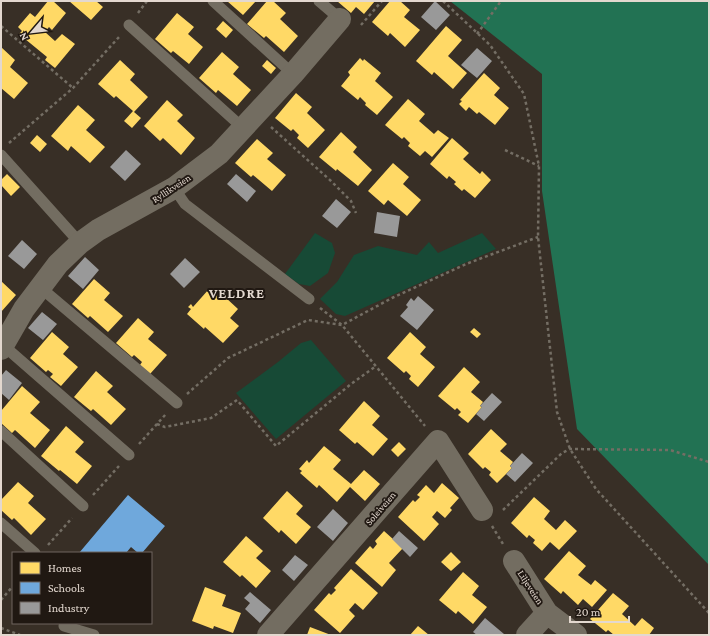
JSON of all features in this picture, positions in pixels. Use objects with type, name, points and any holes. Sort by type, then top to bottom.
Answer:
[{"type":"street","name":"Ryllikveien","points":[[2,348],[16,323],[58,264],[80,243],[98,230],[174,188],[219,154],[293,74],[348,24]]},
{"type":"street","points":[[438,442],[491,511]]},
{"type":"street","name":"Soleiveien","points":[[268,635],[438,442]]},
{"type":"street","name":"Liljeveien","points":[[514,561],[547,613],[576,635]]},
{"type":"street","name":"Liljeveien","points":[[527,635],[547,613]]},
{"type":"lane","points":[[213,1],[293,74]]},
{"type":"lane","points":[[320,1],[348,24]]},
{"type":"lane","points":[[129,25],[249,121]]},
{"type":"lane","points":[[1,155],[80,243]]},
{"type":"lane","points":[[174,188],[185,204],[308,299]]},
{"type":"lane","points":[[41,288],[177,403]]},
{"type":"lane","points":[[2,348],[129,455]]},
{"type":"lane","points":[[1,431],[83,506]]},
{"type":"lane","points":[[1,523],[34,552]]},
{"type":"lane","points":[[64,626],[94,635]]},
{"type":"path","points":[[7,145],[73,88],[129,25],[147,1]]},
{"type":"path","points":[[348,24],[382,1]]},
{"type":"path","points":[[443,1],[490,45],[524,94],[539,166],[538,237],[557,412],[570,449],[596,489],[709,613]]},
{"type":"path","points":[[477,34],[501,1]]},
{"type":"path","points":[[1,26],[73,88]]},
{"type":"path","points":[[249,121],[331,181],[351,201],[356,213]]},
{"type":"path","points":[[505,150],[539,166]]},
{"type":"path","points":[[46,547],[177,403],[228,358],[308,320],[342,325],[392,298],[466,264],[538,237]]},
{"type":"path","points":[[308,299],[342,325],[438,442]]},
{"type":"path","points":[[157,424],[165,427],[211,418],[237,400],[276,446],[351,384],[376,366]]},
{"type":"path","points":[[514,561],[491,511],[562,453],[570,449],[670,450],[709,462]]},
{"type":"path","points":[[1,600],[12,587]]},
{"type":"path","points":[[1,628],[20,635]]},
{"type":"green space","points":[[450,1],[709,1],[709,565],[577,429],[542,191],[542,74]]},
{"type":"green space","points":[[315,233],[332,243],[335,253],[328,273],[310,286],[299,284],[285,274]]},
{"type":"green space","points":[[482,233],[496,249],[345,316],[336,314],[320,299],[337,282],[354,255],[378,246],[417,255],[429,242],[438,253]]},
{"type":"green space","points":[[311,340],[346,381],[276,439],[236,393],[301,343]]},
{"type":"building: Homes","points":[[48,1],[53,1],[66,13],[52,30],[49,27],[45,32],[55,41],[62,34],[75,44],[55,68],[45,60],[47,57],[19,34],[22,31],[18,27],[30,13],[35,17]]},
{"type":"building: Homes","points":[[69,1],[96,1],[103,7],[91,20]]},
{"type":"building: Homes","points":[[227,1],[256,1],[243,15]]},
{"type":"building: Homes","points":[[267,1],[273,1],[286,13],[280,19],[298,36],[284,52],[266,36],[264,38],[247,24]]},
{"type":"building: Homes","points":[[337,1],[375,1],[364,14],[356,7],[351,13]]},
{"type":"building: Homes","points":[[390,1],[400,1],[410,10],[404,17],[420,30],[405,47],[390,33],[388,36],[372,22]]},
{"type":"building: Homes","points":[[177,13],[194,27],[188,34],[203,47],[189,64],[173,51],[171,53],[155,39]]},
{"type":"building: Homes","points":[[223,21],[233,30],[226,38],[216,29]]},
{"type":"building: Homes","points":[[446,26],[462,40],[448,56],[467,73],[453,89],[434,72],[432,75],[416,61]]},
{"type":"building: Homes","points":[[1,47],[15,60],[10,67],[28,83],[14,99],[1,88]]},
{"type":"building: Homes","points":[[222,52],[239,67],[233,74],[251,90],[237,106],[218,90],[216,93],[199,78]]},
{"type":"building: Homes","points":[[360,58],[363,61],[364,59],[381,73],[375,81],[393,97],[377,115],[365,105],[366,103],[360,97],[358,100],[341,86],[350,75],[348,72]]},
{"type":"building: Homes","points":[[120,60],[135,74],[130,80],[148,97],[134,112],[141,118],[132,128],[124,121],[133,111],[116,96],[114,98],[98,84]]},
{"type":"building: Homes","points":[[267,60],[276,68],[271,74],[262,66]]},
{"type":"building: Homes","points":[[484,73],[500,88],[494,95],[509,108],[495,125],[479,112],[477,114],[469,107],[466,111],[459,104],[462,101],[460,100]]},
{"type":"building: Homes","points":[[296,93],[312,107],[307,113],[325,130],[308,148],[297,138],[299,135],[293,129],[291,131],[275,118]]},
{"type":"building: Homes","points":[[408,99],[425,114],[419,121],[434,134],[438,130],[449,138],[432,157],[425,151],[420,156],[408,146],[410,143],[404,137],[402,139],[385,125]]},
{"type":"building: Homes","points":[[167,100],[183,115],[177,121],[195,138],[181,155],[163,138],[160,141],[144,126]]},
{"type":"building: Homes","points":[[78,105],[95,120],[86,130],[105,147],[90,163],[71,146],[68,151],[51,136]]},
{"type":"building: Homes","points":[[341,132],[357,147],[353,152],[372,170],[358,186],[319,157]]},
{"type":"building: Homes","points":[[37,135],[47,144],[40,152],[30,143]]},
{"type":"building: Homes","points":[[452,138],[469,153],[463,159],[480,174],[482,171],[491,180],[475,198],[464,189],[462,191],[454,184],[456,182],[449,176],[447,179],[430,164]]},
{"type":"building: Homes","points":[[257,139],[273,153],[267,159],[286,175],[272,191],[253,175],[251,177],[235,163]]},
{"type":"building: Homes","points":[[393,163],[409,177],[403,184],[421,200],[407,216],[388,200],[384,205],[368,191]]},
{"type":"building: Homes","points":[[7,174],[20,187],[11,196],[1,185],[1,180]]},
{"type":"building: Homes","points":[[94,279],[110,293],[104,300],[123,316],[108,332],[90,316],[88,318],[72,304]]},
{"type":"building: Homes","points":[[1,281],[16,295],[1,312]]},
{"type":"building: Homes","points":[[209,289],[222,300],[225,297],[238,309],[230,318],[239,326],[223,343],[187,314],[191,309],[188,307],[191,304],[193,307]]},
{"type":"building: Homes","points":[[138,318],[154,332],[148,339],[167,355],[150,374],[140,365],[142,362],[134,355],[132,357],[116,343]]},
{"type":"building: Homes","points":[[474,328],[481,334],[477,338],[470,332]]},
{"type":"building: Homes","points":[[52,332],[69,347],[63,354],[78,367],[61,386],[50,377],[53,374],[48,370],[46,372],[30,358]]},
{"type":"building: Homes","points":[[410,332],[426,347],[420,354],[435,367],[418,387],[409,379],[411,376],[406,371],[404,373],[387,358]]},
{"type":"building: Homes","points":[[464,367],[480,382],[471,392],[483,402],[480,406],[482,407],[468,423],[458,415],[461,412],[457,408],[455,410],[438,396]]},
{"type":"building: Homes","points":[[96,371],[113,386],[107,392],[126,409],[111,425],[93,409],[91,411],[74,397]]},
{"type":"building: Homes","points":[[22,386],[40,402],[30,413],[50,430],[35,448],[15,430],[12,433],[1,423],[1,411]]},
{"type":"building: Homes","points":[[364,401],[380,416],[372,425],[388,439],[373,456],[357,442],[355,444],[339,430]]},
{"type":"building: Homes","points":[[66,426],[84,442],[75,452],[92,466],[77,484],[41,456]]},
{"type":"building: Homes","points":[[491,429],[507,444],[500,451],[513,462],[510,466],[512,468],[497,483],[489,475],[491,472],[485,467],[483,469],[468,454]]},
{"type":"building: Homes","points":[[399,442],[406,449],[398,457],[391,450]]},
{"type":"building: Homes","points":[[324,446],[341,460],[333,469],[351,484],[364,470],[380,484],[365,501],[350,487],[337,502],[319,485],[317,488],[300,473],[302,471],[299,469],[307,460],[309,463]]},
{"type":"building: Homes","points":[[18,482],[34,496],[28,503],[46,519],[31,535],[14,518],[12,520],[1,510],[1,500]]},
{"type":"building: Homes","points":[[442,483],[459,498],[450,508],[452,510],[445,518],[437,511],[432,517],[439,524],[424,541],[398,517],[413,500],[415,502],[420,497],[417,495],[426,485],[434,493]]},
{"type":"building: Homes","points":[[287,491],[303,506],[296,514],[311,527],[296,544],[281,530],[279,533],[263,518]]},
{"type":"building: Homes","points":[[534,497],[550,511],[544,519],[556,530],[565,520],[577,531],[559,550],[550,542],[542,551],[533,543],[535,540],[529,535],[527,538],[511,523]]},
{"type":"building: Homes","points":[[384,531],[403,548],[389,563],[396,570],[382,587],[355,563],[370,546],[373,549],[377,544],[375,541]]},
{"type":"building: Homes","points":[[246,536],[263,551],[256,558],[271,571],[256,588],[242,575],[240,577],[223,562]]},
{"type":"building: Homes","points":[[569,551],[586,566],[578,575],[591,585],[595,580],[607,590],[592,607],[583,599],[578,605],[563,591],[561,594],[544,579]]},
{"type":"building: Homes","points":[[451,552],[461,562],[451,571],[441,562]]},
{"type":"building: Homes","points":[[351,569],[378,593],[363,610],[355,603],[349,610],[355,616],[340,633],[314,610],[329,593],[331,595],[336,590],[334,588]]},
{"type":"building: Homes","points":[[463,572],[479,586],[472,595],[487,607],[473,624],[458,611],[456,614],[439,600]]},
{"type":"building: Homes","points":[[205,587],[226,595],[222,606],[241,613],[233,633],[214,626],[213,629],[192,621]]},
{"type":"building: Homes","points":[[613,593],[629,606],[622,614],[635,626],[642,618],[654,628],[649,635],[614,635],[608,630],[606,632],[590,619]]},
{"type":"building: Homes","points":[[418,626],[429,635],[410,635]]},
{"type":"building: Homes","points":[[310,627],[331,635],[307,635]]},
{"type":"building: Schools","points":[[128,495],[165,526],[143,552],[137,552],[131,547],[127,552],[80,552]]},
{"type":"building: Industry","points":[[435,1],[450,15],[436,30],[421,17]]},
{"type":"building: Industry","points":[[477,48],[492,61],[477,78],[461,65]]},
{"type":"building: Industry","points":[[126,150],[141,164],[125,181],[110,167]]},
{"type":"building: Industry","points":[[236,174],[256,191],[247,202],[227,184]]},
{"type":"building: Industry","points":[[336,199],[351,212],[337,228],[322,216]]},
{"type":"building: Industry","points":[[377,212],[400,216],[397,237],[374,233]]},
{"type":"building: Industry","points":[[22,240],[37,254],[24,269],[8,256]]},
{"type":"building: Industry","points":[[85,257],[99,270],[83,289],[68,276]]},
{"type":"building: Industry","points":[[185,258],[200,272],[184,288],[170,274]]},
{"type":"building: Industry","points":[[418,296],[434,310],[417,330],[400,316],[408,307],[406,305],[411,298],[414,301]]},
{"type":"building: Industry","points":[[42,312],[57,324],[43,340],[28,328]]},
{"type":"building: Industry","points":[[6,370],[22,383],[9,400],[1,393],[1,376]]},
{"type":"building: Industry","points":[[492,393],[502,402],[484,421],[476,414],[482,407],[480,406]]},
{"type":"building: Industry","points":[[522,453],[533,463],[515,482],[506,474],[512,468],[510,466]]},
{"type":"building: Industry","points":[[333,509],[348,523],[333,541],[317,527]]},
{"type":"building: Industry","points":[[399,531],[418,548],[410,557],[392,539]]},
{"type":"building: Industry","points":[[295,555],[308,565],[294,581],[282,570]]},
{"type":"building: Industry","points":[[250,592],[271,610],[260,623],[245,609],[250,603],[244,598]]},
{"type":"building: Industry","points":[[485,618],[504,635],[477,635],[473,632]]},
{"type":"district","name":"VELDRE","points":[[237,293]]}]
